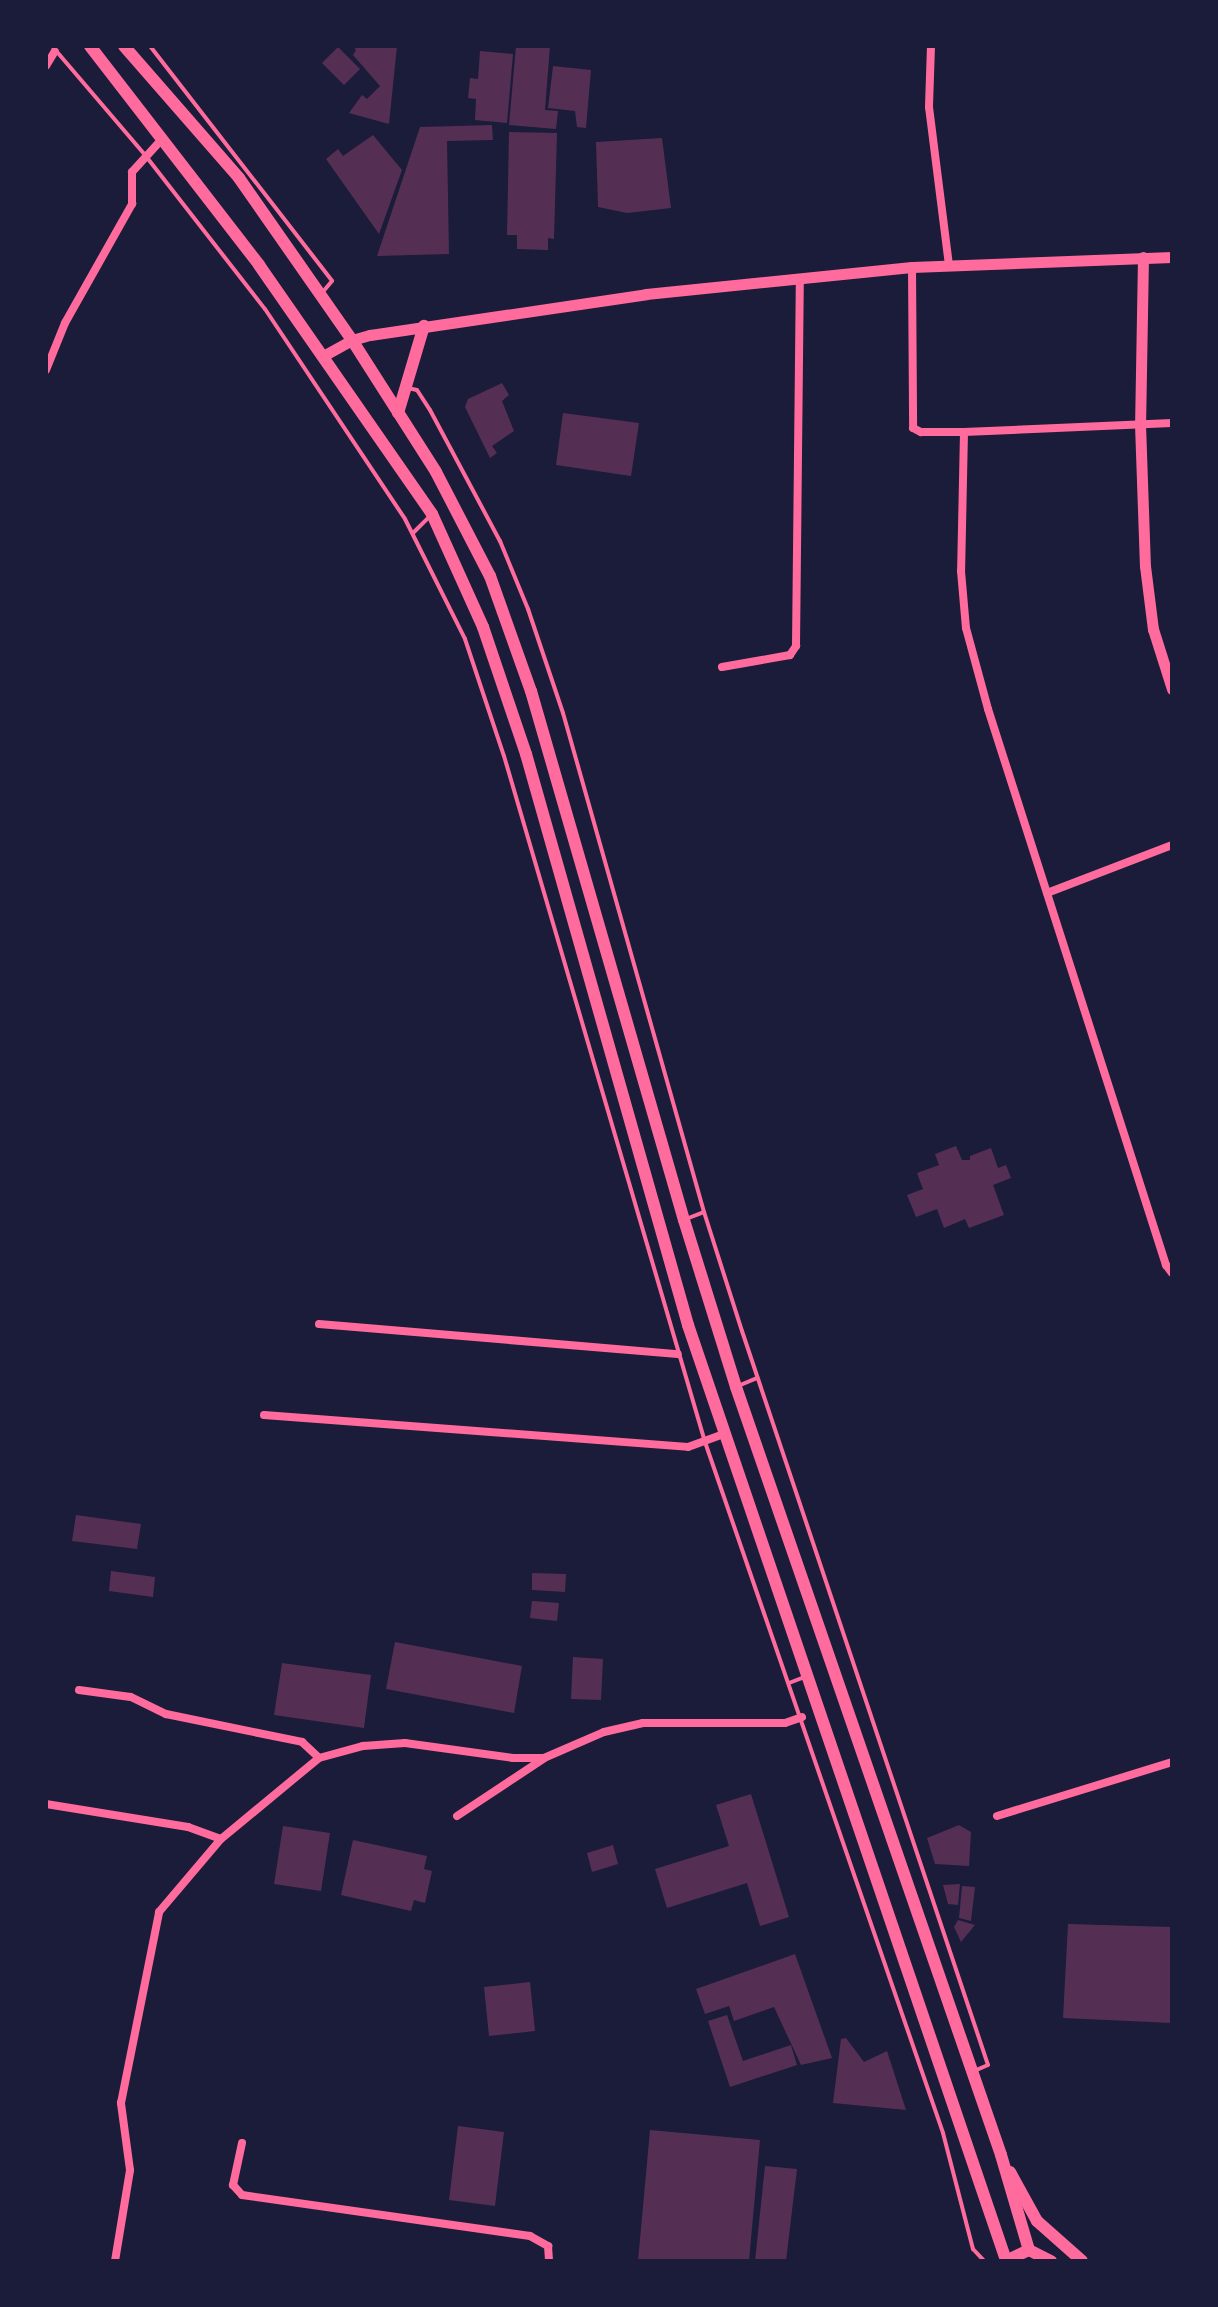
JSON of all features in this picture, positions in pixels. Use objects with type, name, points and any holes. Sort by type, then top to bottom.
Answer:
[{"type":"main road","points":[[90,46],[163,138],[323,356],[432,514],[483,627],[526,754],[688,1325],[724,1434],[1006,2260],[1029,2250]]},
{"type":"main road","points":[[124,46],[239,178],[321,295],[436,472],[490,576],[543,734],[684,1220],[736,1387],[1001,2155],[1029,2250],[1051,2261]]},
{"type":"main road","points":[[398,413],[424,326]]},
{"type":"main road","points":[[1001,2155],[1037,2221],[1082,2261]]},
{"type":"street","points":[[931,46],[929,107],[949,265]]},
{"type":"street","points":[[46,66],[54,48]]},
{"type":"street","points":[[46,370],[65,323],[132,204],[132,172],[163,138]]},
{"type":"street","points":[[1143,257],[1140,424],[1145,566],[1153,629],[1172,689]]},
{"type":"street","points":[[323,356],[352,340],[424,326],[646,294],[912,267],[1172,257]]},
{"type":"street","points":[[912,267],[913,428],[921,432],[964,432],[1172,423]]},
{"type":"street","points":[[722,667],[790,655],[796,646],[800,279]]},
{"type":"street","points":[[964,432],[961,571],[966,628],[988,709],[1166,1265],[1172,1273]]},
{"type":"street","points":[[1047,893],[1172,845]]},
{"type":"street","points":[[319,1324],[678,1354]]},
{"type":"street","points":[[264,1415],[688,1447],[724,1434]]},
{"type":"street","points":[[79,1690],[131,1697],[166,1714],[302,1742],[319,1758]]},
{"type":"street","points":[[457,1816],[544,1758],[604,1732],[643,1723],[785,1723],[802,1717]]},
{"type":"street","points":[[115,2261],[130,2170],[121,2103],[155,1923],[159,1912],[221,1839],[319,1758],[363,1746],[405,1743],[513,1758],[544,1758]]},
{"type":"street","points":[[997,1816],[1172,1762]]},
{"type":"street","points":[[46,1804],[188,1827],[221,1839]]},
{"type":"street","points":[[242,2143],[233,2185],[242,2195],[530,2236],[548,2246],[549,2261]]},
{"type":"lane","points":[[150,46],[332,281],[321,295]]},
{"type":"lane","points":[[54,48],[145,155],[265,309],[350,432],[413,533],[465,639],[504,756],[705,1442],[943,2133],[973,2249],[984,2261]]},
{"type":"lane","points":[[406,388],[417,390],[430,410],[500,541],[528,609],[563,713],[704,1212],[988,2065],[971,2071]]},
{"type":"lane","points":[[413,533],[432,514]]},
{"type":"lane","points":[[684,1220],[704,1212]]},
{"type":"lane","points":[[736,1387],[757,1378]]},
{"type":"lane","points":[[789,1683],[806,1677]]},
{"type":"building","points":[[353,46],[397,46],[389,124],[349,113],[362,95],[367,99],[380,86],[353,55],[356,50]]},
{"type":"building","points":[[516,46],[550,46],[545,110],[558,111],[556,129],[509,125]]},
{"type":"building","points":[[338,47],[360,69],[344,85],[322,63]]},
{"type":"building","points":[[480,51],[513,54],[507,123],[475,120],[476,99],[468,98],[470,78],[478,79]]},
{"type":"building","points":[[553,66],[591,70],[586,128],[577,127],[575,111],[548,108]]},
{"type":"building","points":[[492,125],[493,140],[447,141],[449,254],[377,256],[420,127]]},
{"type":"building","points":[[509,132],[557,133],[554,239],[548,238],[548,250],[517,249],[517,235],[507,235]]},
{"type":"building","points":[[373,135],[402,170],[379,234],[326,159],[338,149],[343,156]]},
{"type":"building","points":[[662,138],[671,208],[627,213],[598,207],[596,142]]},
{"type":"building","points":[[502,383],[509,395],[502,401],[514,431],[492,446],[497,453],[490,458],[465,407],[468,399]]},
{"type":"building","points":[[563,413],[639,423],[631,476],[556,465]]},
{"type":"building","points":[[956,1146],[962,1160],[970,1160],[970,1156],[991,1148],[998,1168],[1006,1165],[1011,1178],[993,1185],[1004,1215],[969,1228],[965,1219],[944,1228],[937,1209],[916,1217],[907,1195],[923,1189],[917,1173],[939,1165],[935,1154]]},
{"type":"building","points":[[76,1515],[141,1524],[137,1549],[72,1541]]},
{"type":"building","points":[[111,1571],[155,1577],[153,1597],[109,1591]]},
{"type":"building","points":[[532,1573],[566,1574],[565,1592],[532,1590]]},
{"type":"building","points":[[532,1601],[559,1603],[557,1621],[530,1618]]},
{"type":"building","points":[[395,1642],[522,1666],[514,1713],[386,1689]]},
{"type":"building","points":[[573,1657],[603,1659],[601,1700],[571,1699]]},
{"type":"building","points":[[282,1663],[371,1675],[364,1728],[274,1715]]},
{"type":"building","points":[[751,1794],[789,1917],[760,1926],[747,1883],[667,1908],[655,1869],[729,1846],[716,1805]]},
{"type":"building","points":[[959,1825],[971,1832],[969,1866],[935,1864],[927,1838]]},
{"type":"building","points":[[283,1826],[330,1833],[321,1891],[274,1884]]},
{"type":"building","points":[[353,1840],[427,1856],[424,1869],[432,1871],[425,1903],[414,1900],[411,1911],[341,1895]]},
{"type":"building","points":[[613,1845],[618,1864],[592,1872],[587,1853]]},
{"type":"building","points":[[960,1884],[958,1905],[948,1904],[943,1885]]},
{"type":"building","points":[[962,1886],[975,1887],[971,1921],[959,1918]]},
{"type":"building","points":[[958,1920],[975,1925],[961,1942],[954,1927]]},
{"type":"building","points":[[1068,1924],[1172,1927],[1172,2023],[1063,2018]]},
{"type":"building","points":[[795,1954],[832,2058],[801,2065],[774,2007],[734,2021],[729,2006],[705,2014],[696,1989]]},
{"type":"building","points":[[530,1982],[535,2031],[489,2036],[484,1987]]},
{"type":"building","points":[[727,2015],[743,2061],[791,2045],[797,2065],[730,2087],[708,2021]]},
{"type":"building","points":[[846,2038],[864,2062],[887,2051],[906,2110],[833,2103],[841,2039]]},
{"type":"building","points":[[458,2126],[504,2132],[495,2206],[449,2200]]},
{"type":"building","points":[[650,2130],[760,2140],[749,2261],[638,2261]]},
{"type":"building","points":[[765,2166],[797,2169],[786,2261],[755,2261]]}]
